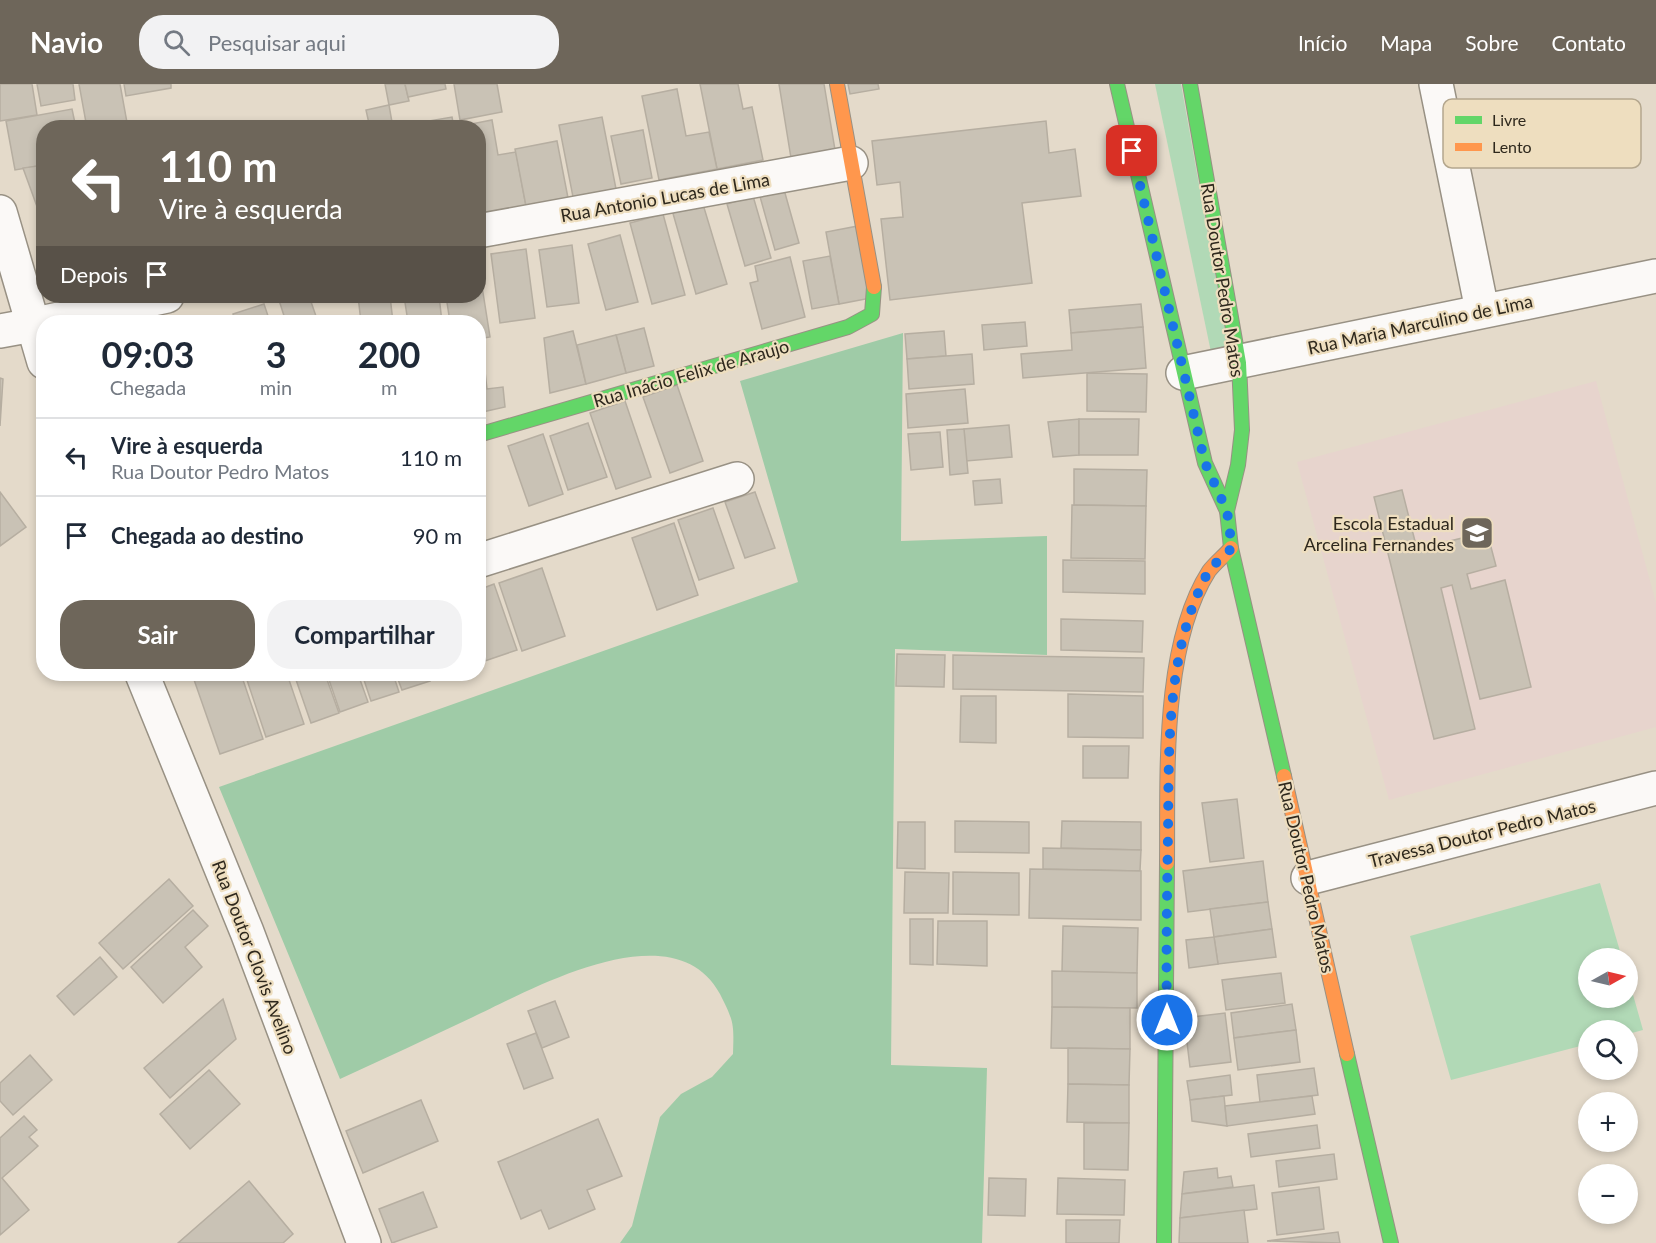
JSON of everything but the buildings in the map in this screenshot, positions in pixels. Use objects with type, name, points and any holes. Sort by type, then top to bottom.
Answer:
[{"type":"main road","points":[[837,84],[851,163]]},
{"type":"main road","name":"Rua Doutor Pedro Matos","points":[[1117,84],[1205,463],[1227,511],[1232,548],[1391,1243]]},
{"type":"main road","name":"Rua Doutor Pedro Matos","points":[[1190,84],[1239,363],[1242,430],[1238,465],[1227,511]]},
{"type":"main road","name":"Rua Inácio Felix de Araujo","points":[[486,433],[848,327],[872,314],[874,285],[851,163]]},
{"type":"main road","points":[[1164,1243],[1168,1131],[1166,931],[1169,730],[1184,636],[1196,600],[1208,572],[1232,548]]},
{"type":"street","points":[[1436,84],[1443,118]]},
{"type":"street","name":"Rua Antonio Lucas de Lima","points":[[486,230],[851,163]]},
{"type":"street","points":[[1453,168],[1482,310]]},
{"type":"street","points":[[0,212],[38,315]]},
{"type":"street","name":"Rua Maria Marculino de Lima","points":[[1183,373],[1656,276]]},
{"type":"street","points":[[82,315],[136,303]]},
{"type":"street","points":[[0,331],[36,325]]},
{"type":"street","points":[[486,558],[737,479]]},
{"type":"street","name":"Rua Doutor Clovis Avelino","points":[[145,681],[247,932],[364,1243]]},
{"type":"street","name":"Travessa Doutor Pedro Matos","points":[[1308,879],[1656,788]]},
{"type":"shaded area","name":"Escola Estadual Arcelina Fernandes","points":[[1596,381],[1656,603],[1656,727],[1389,800],[1297,462]]},
{"type":"green space","points":[[1155,84],[1181,84],[1228,346],[1211,352]]},
{"type":"green space","points":[[903,333],[901,541],[1047,536],[1047,655],[895,649],[891,1065],[987,1068],[982,1243],[620,1243],[632,1226],[660,1117],[681,1094],[712,1077],[733,1054],[733,1029],[728,1011],[720,994],[699,969],[671,958],[638,956],[602,963],[531,989],[340,1079],[219,787],[798,582],[740,381]]},
{"type":"green space","points":[[1600,883],[1619,948],[1578,948],[1578,1008],[1637,1008],[1643,1030],[1638,1031],[1638,1020],[1578,1020],[1578,1047],[1451,1080],[1410,936]]},
{"type":"traffic: fast","points":[[1117,84],[1205,463],[1227,511],[1231,548],[1284,776]]},
{"type":"traffic: fast","points":[[1190,84],[1239,363],[1242,430],[1238,465],[1227,511]]},
{"type":"traffic: fast","points":[[486,433],[848,327],[872,314],[874,287]]},
{"type":"traffic: fast","points":[[1164,1243],[1167,863]]},
{"type":"traffic: fast","points":[[1347,1054],[1391,1243]]},
{"type":"traffic: slow","points":[[837,84],[874,287]]},
{"type":"traffic: slow","points":[[1167,863],[1170,713],[1182,636],[1193,602],[1209,571],[1231,548]]},
{"type":"traffic: slow","points":[[1284,776],[1347,1054]]},
{"type":"place","name":"Escola Estadual Arcelina Fernandes","points":[[1477,533]]},
{"type":"route","points":[[1132,151],[1205,463],[1227,511],[1232,548],[1208,572],[1196,600],[1184,636],[1169,730],[1167,1020]]}]
